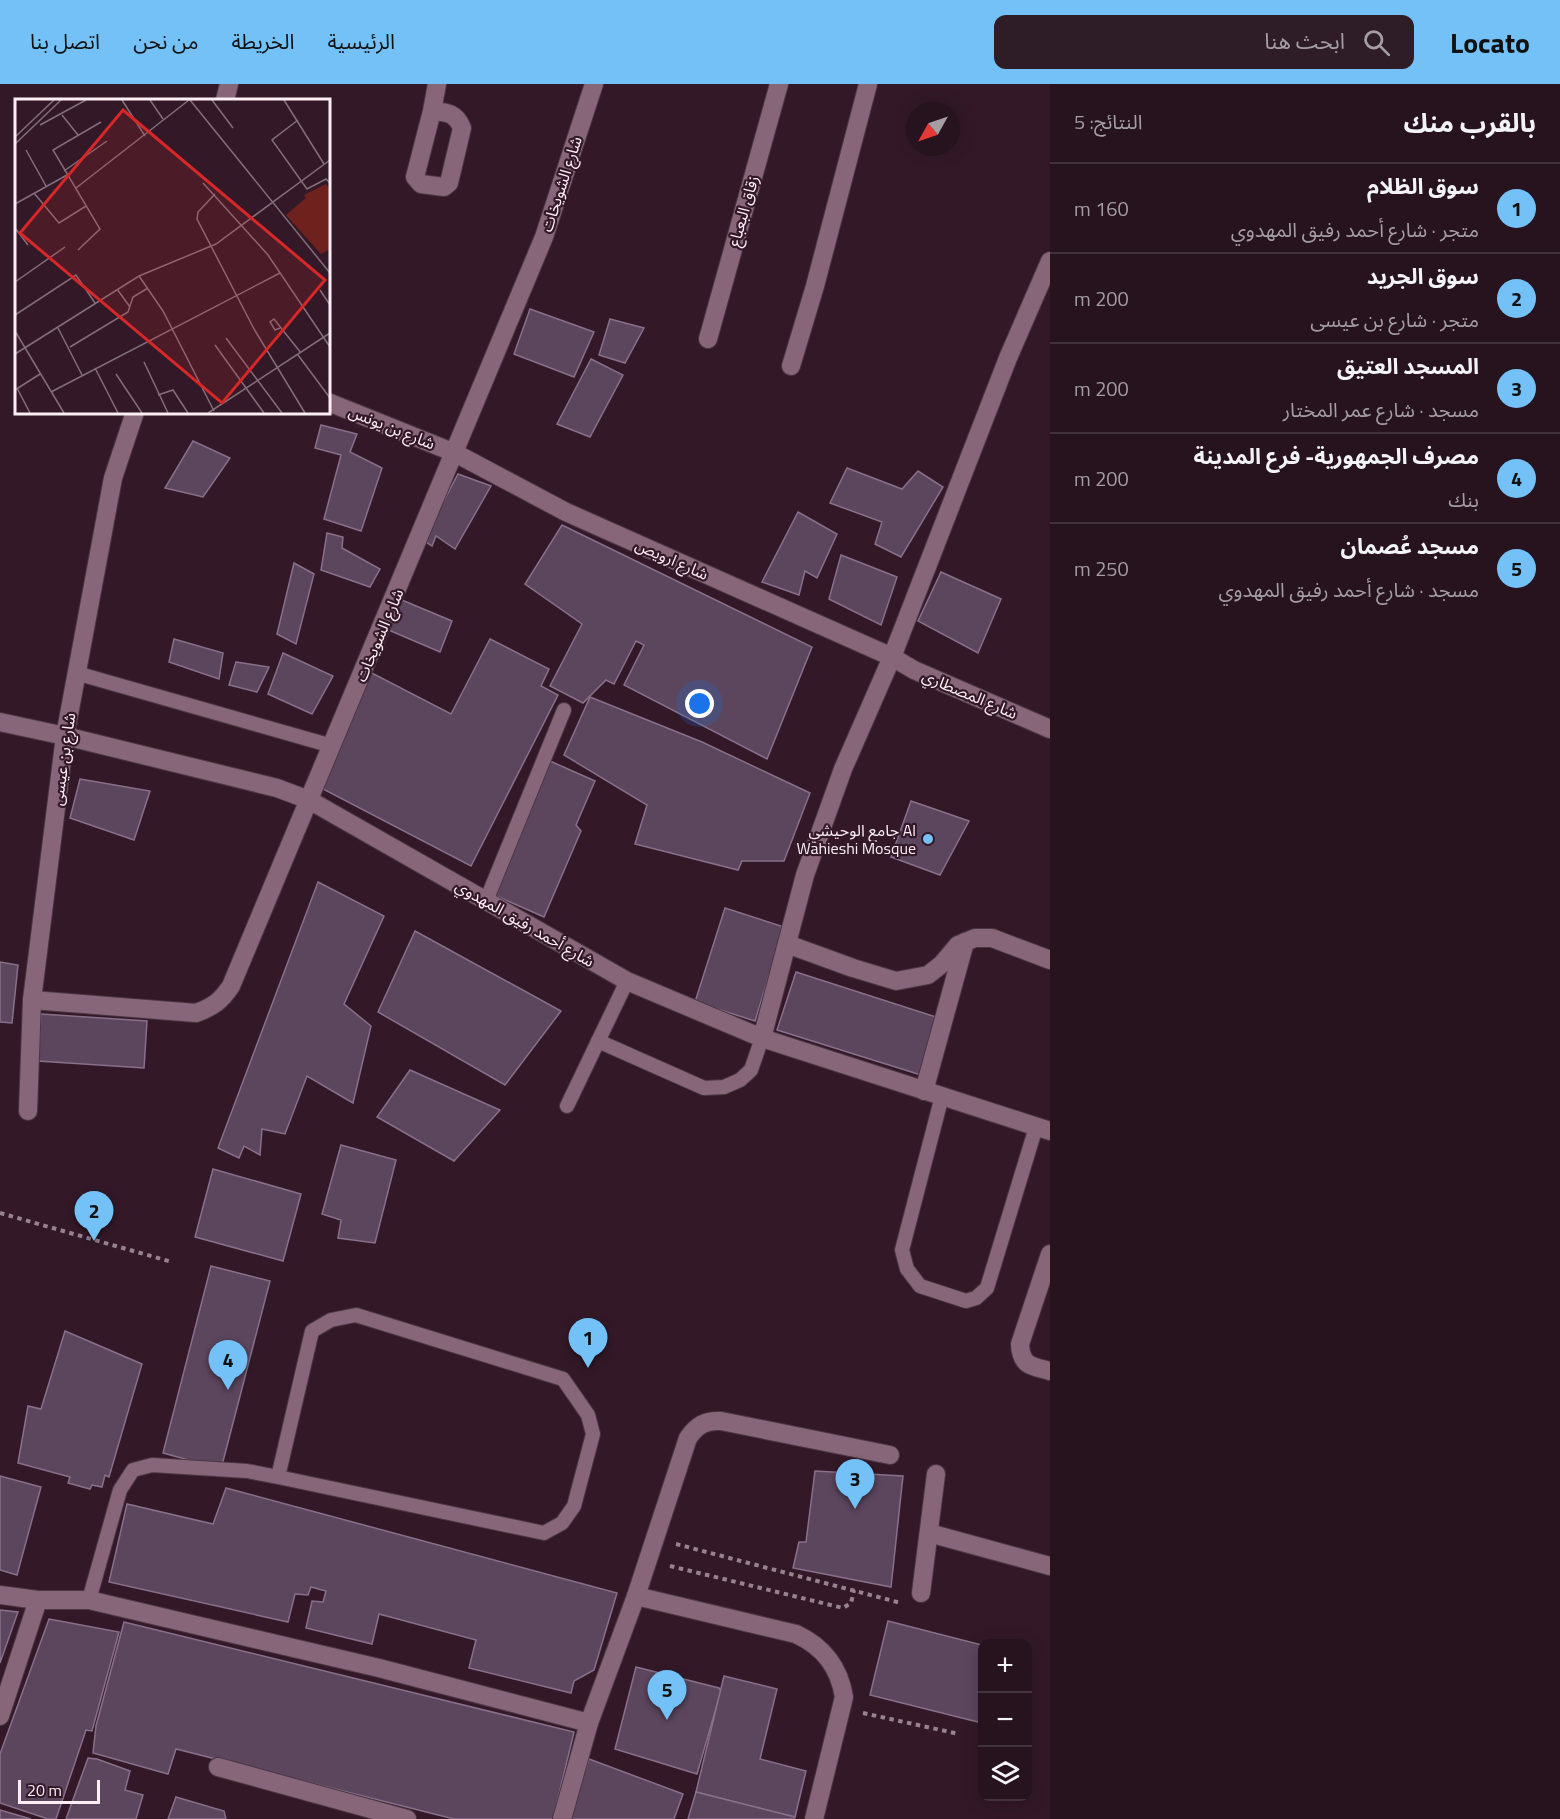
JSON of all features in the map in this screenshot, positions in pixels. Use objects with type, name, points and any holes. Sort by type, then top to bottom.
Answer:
[{"type":"street","points":[[225,99],[229,84]]},
{"type":"street","points":[[432,111],[448,112],[459,120],[462,128],[447,186],[421,184],[415,177],[437,84]]},
{"type":"street","name":"شارع الشويخات","points":[[32,1000],[196,1013],[212,1008],[222,1000],[231,986],[544,237],[594,84]]},
{"type":"street","name":"زقاق البعباع","points":[[708,339],[779,84]]},
{"type":"street","points":[[790,366],[815,286],[868,84]]},
{"type":"street","points":[[762,1038],[805,875],[839,780],[892,657],[1008,358],[1050,261]]},
{"type":"street","name":"شارع بن يونس","points":[[330,403],[455,453]]},
{"type":"street","name":"شارع بن عيسى","points":[[28,1111],[32,1000],[65,736],[113,478],[134,414]]},
{"type":"street","name":"شارع ارويص","points":[[455,453],[566,512],[892,657]]},
{"type":"street","name":"شارع المصطاري","points":[[892,657],[914,670],[1050,729]]},
{"type":"street","name":"شارع أحمد رفيق المهدوي","points":[[0,722],[277,788],[309,800],[627,981],[762,1038],[1043,1129]]},
{"type":"street","points":[[787,944],[896,981],[928,975],[942,964],[958,945],[975,938],[992,938],[1050,960]]},
{"type":"street","points":[[933,1093],[966,942]]},
{"type":"street","points":[[1050,1254],[1020,1344],[1020,1354],[1029,1365],[1050,1371]]},
{"type":"street","points":[[562,1819],[589,1723],[636,1596],[688,1438],[694,1430],[702,1423],[722,1421],[890,1455]]},
{"type":"street","points":[[921,1593],[936,1474]]},
{"type":"street","points":[[929,1533],[1050,1566]]},
{"type":"street","points":[[0,1595],[38,1600],[89,1600],[379,1668],[589,1723]]},
{"type":"street","points":[[636,1596],[796,1634],[808,1639],[827,1655],[836,1668],[844,1697],[814,1819]]},
{"type":"street","points":[[0,1716],[38,1600]]},
{"type":"street","points":[[218,1767],[407,1819]]},
{"type":"lane","points":[[76,673],[332,746]]},
{"type":"lane","points":[[486,901],[564,710]]},
{"type":"lane","points":[[567,1107],[627,981]]},
{"type":"lane","points":[[598,1041],[704,1088],[724,1087],[740,1080],[751,1070],[762,1038]]},
{"type":"lane","points":[[933,1093],[902,1250],[907,1269],[920,1286],[929,1289],[966,1301],[976,1298],[987,1288],[1043,1129]]},
{"type":"lane","points":[[89,1600],[120,1490],[133,1470],[152,1465],[247,1471],[278,1478],[544,1533],[562,1523],[574,1506],[593,1434],[588,1415],[563,1379],[356,1315],[331,1320],[312,1331],[278,1478]]},
{"type":"path","points":[[0,1213],[172,1262]]},
{"type":"path","points":[[655,1539],[903,1603]]},
{"type":"path","points":[[648,1561],[843,1608],[851,1603],[854,1590]]},
{"type":"path","points":[[841,1708],[959,1734]]},
{"type":"building","points":[[530,309],[594,332],[574,377],[514,354]]},
{"type":"building","points":[[610,319],[644,328],[625,363],[599,355]]},
{"type":"building","points":[[591,359],[623,375],[590,437],[557,424]]},
{"type":"building","points":[[321,425],[357,434],[350,452],[382,468],[361,531],[324,519],[341,455],[315,448]]},
{"type":"building","points":[[193,441],[230,458],[203,497],[165,488]]},
{"type":"building","points":[[847,468],[902,489],[918,471],[943,487],[901,557],[875,544],[882,522],[830,503]]},
{"type":"building","points":[[458,474],[491,486],[455,549],[436,536],[432,546],[423,540]]},
{"type":"building","points":[[798,512],[837,534],[817,578],[805,571],[799,595],[762,582]]},
{"type":"building","points":[[562,525],[812,647],[767,759],[624,685],[644,645],[636,641],[614,684],[606,680],[583,703],[550,686],[582,624],[525,584]]},
{"type":"building","points":[[327,533],[343,537],[342,548],[380,569],[370,587],[321,570]]},
{"type":"building","points":[[841,555],[897,577],[881,625],[829,599]]},
{"type":"building","points":[[294,563],[314,574],[296,644],[277,634]]},
{"type":"building","points":[[941,572],[1001,599],[978,653],[918,621]]},
{"type":"building","points":[[397,598],[452,621],[440,652],[384,628]]},
{"type":"building","points":[[174,639],[223,653],[219,679],[169,662]]},
{"type":"building","points":[[490,639],[549,669],[541,686],[558,695],[471,866],[321,788],[370,672],[451,714]]},
{"type":"building","points":[[283,653],[333,676],[312,714],[268,694]]},
{"type":"building","points":[[236,662],[269,667],[257,692],[229,685]]},
{"type":"building","points":[[590,697],[702,742],[810,793],[784,861],[742,861],[738,870],[635,844],[647,805],[564,755]]},
{"type":"building","points":[[550,761],[595,781],[576,825],[581,831],[544,917],[492,894]]},
{"type":"building","points":[[80,779],[150,791],[134,840],[70,818]]},
{"type":"building","name":"جامع الوحيشي Al Wahieshi Mosque","points":[[911,801],[969,821],[940,875],[891,857]]},
{"type":"building","points":[[318,882],[384,916],[344,1004],[371,1026],[353,1103],[307,1076],[285,1134],[262,1129],[260,1155],[244,1146],[239,1158],[218,1148]]},
{"type":"building","points":[[725,908],[784,927],[755,1021],[695,1002]]},
{"type":"building","points":[[415,931],[561,1011],[505,1085],[378,1012]]},
{"type":"building","points":[[0,962],[18,965],[12,1023],[0,1022]]},
{"type":"building","points":[[796,972],[939,1018],[921,1075],[777,1030]]},
{"type":"building","points":[[41,1014],[147,1021],[144,1068],[38,1061]]},
{"type":"building","points":[[410,1070],[500,1110],[454,1161],[377,1117]]},
{"type":"building","points":[[341,1145],[396,1160],[375,1243],[338,1238],[341,1220],[322,1214]]},
{"type":"building","points":[[213,1169],[301,1194],[283,1261],[195,1237]]},
{"type":"building","points":[[211,1266],[270,1281],[221,1469],[163,1453]]},
{"type":"building","points":[[65,1331],[142,1364],[109,1477],[105,1475],[102,1487],[92,1485],[90,1489],[68,1483],[70,1477],[18,1463],[28,1406],[41,1409]]},
{"type":"building","points":[[815,1471],[903,1476],[891,1587],[793,1568],[799,1542],[806,1542]]},
{"type":"building","points":[[0,1476],[41,1487],[17,1575],[0,1570]]},
{"type":"building","points":[[226,1488],[617,1593],[594,1670],[574,1681],[571,1693],[469,1668],[476,1640],[379,1614],[372,1644],[306,1628],[312,1601],[323,1602],[326,1591],[311,1587],[308,1595],[295,1594],[288,1622],[109,1582],[127,1504],[213,1524]]},
{"type":"building","points":[[0,1610],[18,1612],[0,1663]]},
{"type":"building","points":[[49,1619],[119,1632],[92,1731],[86,1730],[56,1819],[48,1819],[0,1803],[0,1754]]},
{"type":"building","points":[[888,1621],[978,1644],[978,1722],[870,1695]]},
{"type":"building","points":[[124,1622],[574,1732],[553,1819],[454,1819],[176,1749],[168,1774],[93,1753],[96,1726]]},
{"type":"building","points":[[636,1667],[719,1688],[721,1691],[697,1774],[615,1749]]},
{"type":"building","points":[[724,1676],[777,1689],[760,1759],[806,1771],[795,1817],[696,1792]]},
{"type":"building","points":[[88,1758],[130,1771],[125,1790],[143,1795],[136,1819],[66,1819]]},
{"type":"building","points":[[589,1759],[683,1794],[674,1819],[567,1819]]},
{"type":"building","points":[[696,1792],[795,1817],[794,1819],[688,1819]]},
{"type":"building","points":[[176,1797],[224,1811],[226,1819],[168,1819]]},
{"type":"building","points":[[0,1810],[31,1819],[0,1819]]},
{"type":"place","name":"جامع الوحيشي Al Wahieshi Mosque","points":[[928,839]]},
{"type":"place","name":"سوق الجريد","points":[[94,1241]]},
{"type":"place","name":"سوق الظلام","points":[[588,1368]]},
{"type":"place","name":"مصرف الجمهورية- فرع المدينة","points":[[228,1390]]},
{"type":"place","name":"المسجد العتيق","points":[[855,1509]]},
{"type":"place","name":"مسجد عُصمان","points":[[667,1720]]}]
